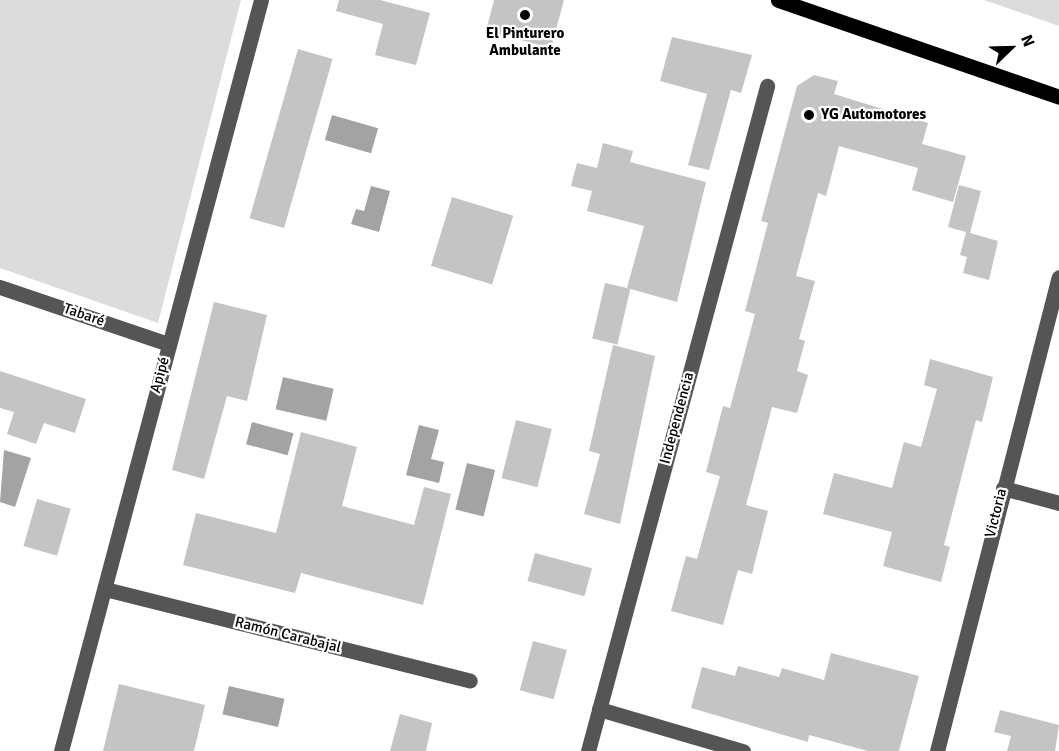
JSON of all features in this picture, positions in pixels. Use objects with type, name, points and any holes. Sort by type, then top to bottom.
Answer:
[{"type":"main road","points":[[778,0],[1059,97]]},
{"type":"street","name":"Apipé","points":[[61,751],[261,0]]},
{"type":"street","name":"Independencia","points":[[588,751],[767,86]]},
{"type":"street","name":"Victoria","points":[[937,751],[1059,277]]},
{"type":"street","name":"Tabaré","points":[[0,287],[168,344]]},
{"type":"street","points":[[1003,488],[1059,503]]},
{"type":"street","name":"Ramón Carabajal","points":[[105,590],[471,681]]},
{"type":"street","points":[[599,709],[743,751]]},
{"type":"shaded area","points":[[0,0],[241,0],[158,323],[0,268]]},
{"type":"shaded area","points":[[984,0],[1059,0],[1059,26],[1039,19]]},
{"type":"shaded area","points":[[332,115],[378,128],[371,153],[325,140]]},
{"type":"shaded area","points":[[371,186],[390,191],[379,232],[351,224],[356,209],[364,211]]},
{"type":"shaded area","points":[[283,377],[334,389],[326,421],[276,409]]},
{"type":"shaded area","points":[[252,422],[294,433],[288,455],[246,444]]},
{"type":"shaded area","points":[[419,425],[439,430],[431,459],[444,462],[439,483],[406,475]]},
{"type":"shaded area","points":[[4,450],[31,458],[15,507],[0,502]]},
{"type":"shaded area","points":[[467,463],[495,470],[484,517],[455,510]]},
{"type":"shaded area","points":[[229,686],[285,699],[278,727],[222,714]]},
{"type":"building","points":[[339,0],[380,0],[430,13],[416,65],[375,55],[383,24],[336,11]]},
{"type":"building","name":"El Pinturero Ambulante","points":[[494,0],[564,0],[551,48],[486,31]]},
{"type":"building","points":[[672,37],[752,55],[741,93],[731,90],[709,170],[688,165],[707,94],[660,81]]},
{"type":"building","points":[[298,49],[333,59],[284,228],[249,218]]},
{"type":"building","points":[[814,75],[838,81],[834,94],[928,123],[922,144],[966,156],[953,202],[912,190],[918,168],[839,146],[826,196],[818,193],[796,276],[815,281],[799,339],[805,341],[797,371],[808,375],[797,413],[772,407],[746,505],[768,511],[752,574],[738,570],[723,625],[671,611],[686,556],[697,559],[720,476],[706,472],[723,406],[730,408],[755,314],[745,311],[768,223],[761,221],[797,86]]},
{"type":"building","points":[[603,143],[633,151],[630,162],[706,182],[677,302],[627,288],[644,226],[587,211],[592,191],[571,186],[577,163],[597,168]]},
{"type":"building","points":[[959,185],[981,191],[970,233],[998,241],[989,280],[963,273],[967,257],[960,255],[966,232],[948,227]]},
{"type":"building","points":[[452,197],[513,216],[492,285],[431,266]]},
{"type":"building","points":[[605,283],[630,289],[618,344],[592,339]]},
{"type":"building","points":[[214,302],[267,315],[247,401],[227,396],[204,479],[172,470]]},
{"type":"building","points":[[613,345],[655,356],[620,524],[584,514],[600,454],[589,451]]},
{"type":"building","points":[[930,359],[993,377],[982,422],[976,420],[944,545],[950,547],[941,582],[883,566],[892,532],[823,514],[834,473],[892,488],[904,442],[921,447],[937,389],[924,385]]},
{"type":"building","points":[[0,371],[86,399],[75,433],[44,423],[36,444],[7,434],[14,412],[0,408]]},
{"type":"building","points":[[516,420],[552,429],[537,487],[501,478]]},
{"type":"building","points":[[301,432],[357,447],[342,506],[414,525],[424,487],[451,494],[423,605],[301,573],[295,593],[183,565],[196,513],[276,533]]},
{"type":"building","points":[[37,499],[71,509],[57,556],[23,546]]},
{"type":"building","points":[[535,553],[592,568],[584,596],[527,581]]},
{"type":"building","points":[[533,641],[567,650],[554,699],[520,690]]},
{"type":"building","points":[[831,653],[919,676],[899,751],[868,751],[809,735],[808,742],[691,708],[702,667],[735,676],[738,666],[779,677],[782,668],[824,680]]},
{"type":"building","points":[[119,684],[205,705],[194,751],[103,751]]},
{"type":"building","points":[[1000,710],[1059,725],[1055,751],[1007,751],[1011,736],[994,732]]},
{"type":"building","points":[[400,714],[432,723],[426,751],[390,751]]},
{"type":"place","name":"El Pinturero Ambulante","points":[[525,15]]},
{"type":"place","name":"YG Automotores","points":[[809,115]]}]
